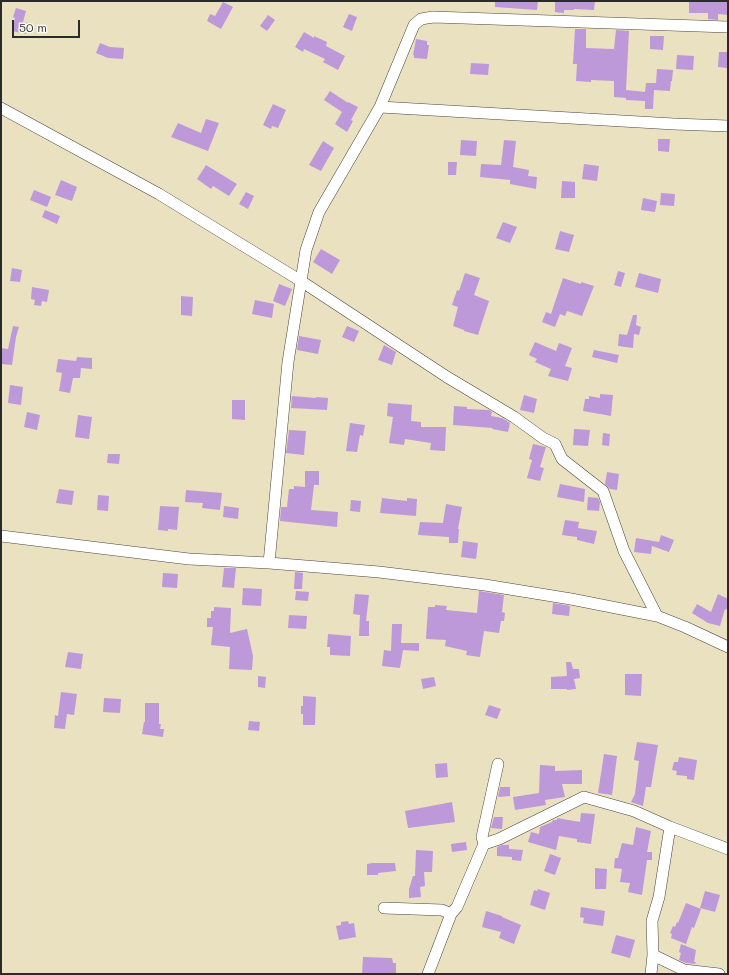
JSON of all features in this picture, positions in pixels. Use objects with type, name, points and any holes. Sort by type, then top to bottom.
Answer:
[{"type":"street","points":[[269,563],[288,362],[306,250],[319,212],[380,106],[414,25],[421,19],[433,17],[728,27]]},
{"type":"street","points":[[380,106],[728,126]]},
{"type":"street","points":[[1,108],[159,194],[301,281],[447,377],[514,417],[543,438],[555,444],[562,459],[604,491],[624,551],[657,616]]},
{"type":"street","points":[[1,536],[189,559],[269,563],[379,572],[485,585],[571,599],[657,616],[686,627],[728,647]]},
{"type":"street","points":[[428,974],[451,914],[457,907],[484,844],[482,837],[498,764]]},
{"type":"street","points":[[484,844],[499,839],[584,797],[634,811],[670,827],[728,849]]},
{"type":"street","points":[[651,974],[653,955],[652,921],[659,897],[670,827]]},
{"type":"street","points":[[384,908],[442,910],[451,914]]},
{"type":"street","points":[[653,955],[684,970],[719,974]]},
{"type":"building","points":[[495,1],[538,1],[537,10],[495,7]]},
{"type":"building","points":[[555,1],[595,1],[594,10],[574,9],[564,10],[564,13],[555,12]]},
{"type":"building","points":[[689,1],[728,1],[728,15],[718,14],[718,20],[708,19],[708,13],[689,13]]},
{"type":"building","points":[[223,2],[233,7],[221,29],[207,21],[210,14],[215,16]]},
{"type":"building","points":[[16,8],[26,11],[23,22],[28,23],[26,34],[12,31],[15,18],[13,17]]},
{"type":"building","points":[[349,14],[357,17],[352,31],[343,27]]},
{"type":"building","points":[[268,15],[275,20],[267,31],[260,26]]},
{"type":"building","points":[[575,29],[586,29],[586,48],[614,49],[616,30],[629,31],[626,90],[645,92],[646,83],[656,83],[657,69],[673,70],[670,91],[654,90],[653,109],[645,109],[645,101],[626,100],[626,98],[614,97],[614,81],[576,81],[577,64],[573,64]]},
{"type":"building","points":[[304,32],[314,38],[314,36],[327,42],[326,46],[345,56],[338,70],[323,62],[325,59],[304,49],[303,52],[295,47]]},
{"type":"building","points":[[650,36],[664,36],[663,50],[650,49]]},
{"type":"building","points":[[416,39],[427,41],[427,45],[429,45],[427,59],[414,58],[413,55]]},
{"type":"building","points":[[100,43],[110,47],[124,48],[123,59],[108,58],[96,53]]},
{"type":"building","points":[[719,52],[728,52],[728,68],[718,67]]},
{"type":"building","points":[[677,55],[694,56],[693,70],[676,69]]},
{"type":"building","points":[[471,63],[489,64],[488,75],[470,74]]},
{"type":"building","points":[[330,91],[348,103],[358,107],[347,132],[335,124],[342,112],[324,100]]},
{"type":"building","points":[[273,104],[286,110],[278,128],[272,126],[271,129],[263,125]]},
{"type":"building","points":[[206,119],[219,123],[208,151],[171,137],[178,123],[201,133]]},
{"type":"building","points":[[658,139],[670,139],[669,152],[658,151]]},
{"type":"building","points":[[461,140],[477,141],[476,156],[460,155]]},
{"type":"building","points":[[504,140],[516,141],[513,167],[529,170],[528,176],[537,177],[536,189],[510,184],[510,180],[480,177],[481,164],[501,165]]},
{"type":"building","points":[[323,141],[334,148],[321,171],[309,165]]},
{"type":"building","points":[[448,162],[457,162],[456,175],[448,175]]},
{"type":"building","points":[[584,164],[599,166],[597,181],[582,179]]},
{"type":"building","points":[[206,165],[237,184],[229,196],[213,186],[211,189],[197,179]]},
{"type":"building","points":[[61,180],[77,187],[72,201],[55,195]]},
{"type":"building","points":[[562,181],[575,182],[575,198],[561,198]]},
{"type":"building","points":[[34,190],[51,197],[47,207],[30,200]]},
{"type":"building","points":[[246,192],[254,196],[248,209],[239,204]]},
{"type":"building","points":[[661,193],[675,194],[674,206],[660,205]]},
{"type":"building","points":[[643,198],[657,201],[655,212],[641,210]]},
{"type":"building","points":[[45,210],[60,216],[57,224],[42,217]]},
{"type":"building","points":[[503,222],[517,227],[510,243],[496,238]]},
{"type":"building","points":[[560,231],[574,235],[569,252],[555,249]]},
{"type":"building","points":[[321,249],[340,260],[332,274],[313,262]]},
{"type":"building","points":[[12,268],[22,270],[20,282],[10,281]]},
{"type":"building","points":[[618,271],[625,273],[621,287],[614,285]]},
{"type":"building","points":[[465,273],[480,278],[474,295],[489,301],[478,335],[453,326],[458,307],[452,305],[457,290],[459,291]]},
{"type":"building","points":[[639,273],[661,279],[658,293],[635,287]]},
{"type":"building","points":[[563,278],[581,284],[581,282],[594,286],[582,316],[567,311],[565,316],[560,314],[555,327],[542,322],[546,312],[551,314]]},
{"type":"building","points":[[279,284],[292,289],[285,306],[273,301]]},
{"type":"building","points":[[32,287],[49,290],[47,302],[42,301],[41,306],[34,305],[35,300],[31,299]]},
{"type":"building","points":[[181,296],[193,297],[192,316],[181,315]]},
{"type":"building","points":[[255,300],[274,304],[272,318],[252,314]]},
{"type":"building","points":[[633,315],[637,315],[636,325],[641,327],[639,335],[634,334],[633,348],[618,346],[619,334],[627,335]]},
{"type":"building","points":[[13,326],[19,327],[12,365],[1,364],[1,348],[8,349]]},
{"type":"building","points":[[347,326],[359,331],[354,342],[342,337]]},
{"type":"building","points":[[299,336],[321,340],[318,354],[297,350]]},
{"type":"building","points":[[535,342],[556,351],[559,343],[572,348],[565,366],[572,368],[568,381],[548,376],[551,369],[535,362],[537,359],[529,355]]},
{"type":"building","points":[[384,345],[396,352],[392,365],[378,360]]},
{"type":"building","points":[[594,350],[619,355],[617,363],[592,357]]},
{"type":"building","points":[[77,357],[92,358],[92,369],[81,368],[80,378],[73,378],[70,393],[59,391],[62,373],[56,372],[58,359],[76,361]]},
{"type":"building","points":[[10,385],[23,387],[21,405],[8,403]]},
{"type":"building","points":[[600,394],[613,395],[611,416],[583,411],[585,399],[589,399],[589,396],[600,398]]},
{"type":"building","points":[[524,395],[537,399],[534,413],[520,410]]},
{"type":"building","points":[[292,396],[328,398],[327,410],[291,408]]},
{"type":"building","points":[[232,400],[245,400],[245,420],[232,419]]},
{"type":"building","points":[[388,403],[412,405],[411,421],[421,422],[421,427],[446,427],[445,451],[430,450],[431,443],[405,439],[404,445],[389,443],[393,417],[387,416]]},
{"type":"building","points":[[454,406],[467,407],[467,409],[489,410],[492,412],[491,416],[502,418],[510,423],[508,432],[492,429],[493,428],[453,425]]},
{"type":"building","points":[[27,412],[40,415],[37,430],[24,427]]},
{"type":"building","points":[[78,415],[92,417],[89,439],[75,437]]},
{"type":"building","points":[[350,423],[365,425],[363,436],[360,435],[357,452],[346,451]]},
{"type":"building","points":[[574,429],[590,430],[588,446],[573,445]]},
{"type":"building","points":[[289,430],[306,431],[304,455],[286,453]]},
{"type":"building","points":[[603,433],[610,434],[609,446],[602,445]]},
{"type":"building","points":[[533,444],[546,447],[540,467],[544,468],[540,481],[527,478],[532,460],[529,459]]},
{"type":"building","points":[[108,454],[120,454],[119,464],[107,463]]},
{"type":"building","points":[[305,471],[319,471],[319,485],[314,485],[311,510],[338,512],[337,527],[280,521],[281,507],[287,507],[289,489],[294,489],[294,486],[305,487]]},
{"type":"building","points":[[607,472],[619,474],[617,490],[610,489],[605,484]]},
{"type":"building","points":[[560,484],[585,489],[584,502],[557,497]]},
{"type":"building","points":[[59,489],[74,491],[72,505],[56,503]]},
{"type":"building","points":[[186,490],[222,493],[220,510],[202,508],[203,503],[185,502]]},
{"type":"building","points":[[98,495],[109,496],[108,511],[97,510]]},
{"type":"building","points":[[588,497],[598,498],[600,502],[599,511],[587,510]]},
{"type":"building","points":[[382,498],[407,501],[407,498],[417,499],[416,516],[380,513]]},
{"type":"building","points":[[351,500],[361,501],[360,512],[350,511]]},
{"type":"building","points":[[446,504],[462,507],[458,529],[458,543],[449,543],[449,537],[418,535],[420,522],[443,523]]},
{"type":"building","points":[[160,506],[179,507],[177,530],[158,530]]},
{"type":"building","points":[[224,506],[239,508],[238,519],[223,517]]},
{"type":"building","points":[[565,520],[579,522],[578,528],[597,531],[594,544],[577,540],[577,537],[562,535]]},
{"type":"building","points":[[661,535],[674,540],[669,552],[652,546],[651,554],[634,552],[636,538],[659,542]]},
{"type":"building","points":[[463,541],[478,543],[476,559],[461,557]]},
{"type":"building","points":[[224,568],[236,568],[234,588],[222,587]]},
{"type":"building","points":[[295,572],[303,573],[302,589],[294,589]]},
{"type":"building","points":[[163,573],[178,574],[177,588],[162,587]]},
{"type":"building","points":[[243,588],[262,589],[261,606],[242,605]]},
{"type":"building","points":[[296,591],[309,592],[308,601],[295,600]]},
{"type":"building","points":[[479,591],[504,595],[502,612],[505,613],[504,621],[501,621],[499,633],[484,631],[480,657],[466,655],[467,651],[445,646],[446,640],[426,639],[428,607],[435,607],[435,605],[447,606],[446,610],[477,613]]},
{"type":"building","points":[[355,594],[369,595],[366,621],[369,621],[369,636],[359,636],[360,615],[353,614]]},
{"type":"building","points":[[718,594],[728,599],[728,606],[726,610],[725,609],[720,626],[708,623],[692,613],[697,604],[711,612]]},
{"type":"building","points":[[553,603],[570,606],[569,616],[552,614]]},
{"type":"building","points":[[214,607],[231,608],[230,633],[247,629],[253,656],[252,670],[229,669],[230,647],[211,645],[213,627],[207,627],[207,618],[211,618],[211,611],[214,611]]},
{"type":"building","points":[[289,615],[307,616],[306,629],[288,628]]},
{"type":"building","points":[[392,624],[402,624],[401,643],[419,643],[419,651],[403,650],[400,668],[382,666],[384,650],[391,651]]},
{"type":"building","points":[[328,634],[351,636],[350,656],[330,655],[330,647],[327,647]]},
{"type":"building","points":[[68,652],[83,654],[81,669],[65,667]]},
{"type":"building","points":[[566,662],[571,662],[573,669],[579,669],[580,678],[574,679],[576,689],[551,689],[551,677],[567,676]]},
{"type":"building","points":[[625,674],[642,674],[641,696],[625,695]]},
{"type":"building","points":[[258,676],[266,677],[265,688],[258,687]]},
{"type":"building","points":[[434,677],[436,686],[423,689],[421,679]]},
{"type":"building","points":[[61,692],[77,694],[74,715],[67,714],[65,729],[54,728],[55,715],[58,716]]},
{"type":"building","points":[[303,696],[316,697],[315,725],[303,725],[301,706],[303,706]]},
{"type":"building","points":[[104,698],[121,699],[120,713],[103,712]]},
{"type":"building","points":[[145,703],[159,703],[159,724],[161,724],[160,729],[164,729],[163,737],[142,734],[145,722]]},
{"type":"building","points":[[489,705],[501,709],[497,719],[485,715]]},
{"type":"building","points":[[249,721],[260,722],[259,731],[248,730]]},
{"type":"building","points":[[637,742],[658,745],[651,787],[646,787],[643,806],[631,802],[635,794],[639,761],[634,760]]},
{"type":"building","points":[[604,754],[617,756],[612,795],[598,793]]},
{"type":"building","points":[[679,757],[697,760],[694,780],[687,779],[687,776],[676,775],[677,771],[672,770],[674,762],[678,762]]},
{"type":"building","points":[[447,763],[448,777],[436,778],[435,764]]},
{"type":"building","points":[[540,765],[555,766],[555,771],[582,770],[582,784],[562,784],[565,797],[545,800],[546,805],[515,810],[513,797],[539,793]]},
{"type":"building","points":[[500,787],[510,787],[510,796],[498,797]]},
{"type":"building","points":[[452,802],[455,822],[408,828],[405,811]]},
{"type":"building","points":[[581,813],[595,814],[591,844],[577,842],[577,839],[559,836],[556,850],[528,842],[531,832],[539,834],[540,827],[552,822],[553,820],[557,820],[557,818],[580,822]]},
{"type":"building","points":[[494,817],[503,817],[502,829],[491,828]]},
{"type":"building","points":[[636,827],[651,831],[647,852],[652,852],[652,860],[647,860],[642,895],[628,892],[630,883],[620,882],[622,869],[614,868],[615,858],[618,858],[622,843],[633,845]]},
{"type":"building","points":[[466,842],[467,850],[452,852],[451,844]]},
{"type":"building","points":[[509,845],[509,849],[523,850],[521,861],[512,860],[512,857],[497,856],[497,847]]},
{"type":"building","points":[[416,850],[433,851],[432,872],[424,872],[425,886],[420,887],[421,897],[409,898],[409,889],[413,876],[415,876]]},
{"type":"building","points":[[550,854],[561,858],[555,875],[544,871]]},
{"type":"building","points":[[395,863],[396,871],[378,873],[378,875],[367,875],[367,864]]},
{"type":"building","points":[[595,868],[607,869],[606,889],[595,889]]},
{"type":"building","points":[[538,889],[550,893],[545,910],[530,905],[534,890],[537,891]]},
{"type":"building","points":[[705,891],[720,895],[715,912],[700,908]]},
{"type":"building","points":[[686,903],[701,909],[686,944],[671,938],[672,934],[670,933],[673,926],[675,927],[677,922],[678,923]]},
{"type":"building","points":[[581,907],[605,911],[603,926],[583,923],[584,918],[580,917]]},
{"type":"building","points":[[486,911],[502,916],[521,925],[514,944],[499,938],[501,932],[482,927]]},
{"type":"building","points":[[348,921],[349,924],[354,923],[356,937],[339,940],[336,926],[341,925],[341,922]]},
{"type":"building","points":[[616,935],[635,940],[630,958],[611,953]]},
{"type":"building","points":[[681,944],[696,950],[695,964],[686,963],[679,960]]},
{"type":"building","points":[[363,957],[392,958],[393,963],[396,963],[396,974],[362,974]]}]
